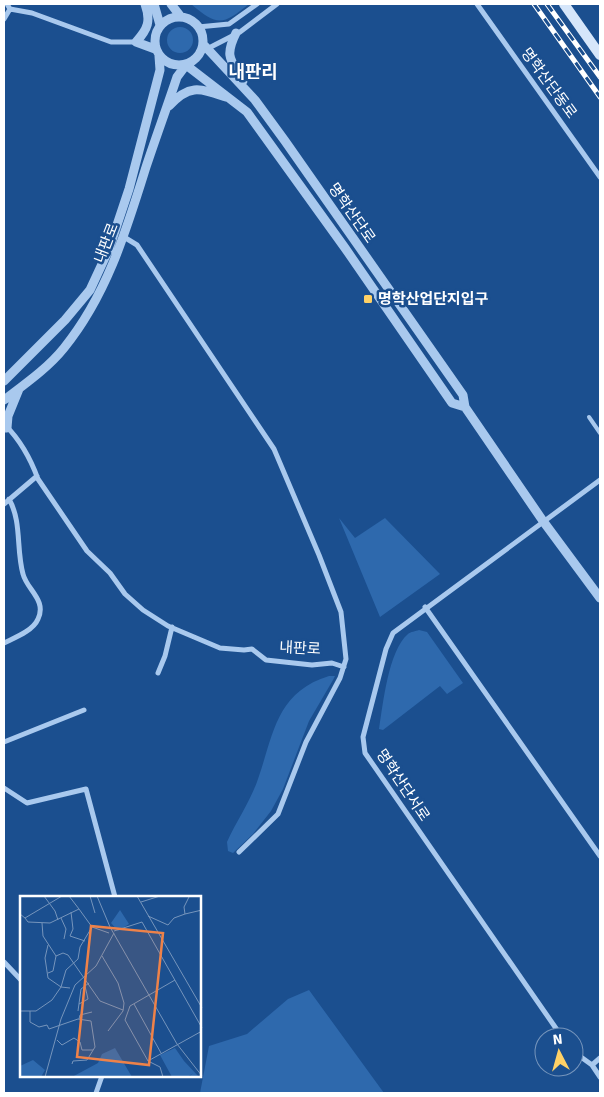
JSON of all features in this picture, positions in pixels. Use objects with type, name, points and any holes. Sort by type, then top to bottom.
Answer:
[{"type":"main road","points":[[564,4],[600,55]]},
{"type":"street","points":[[136,42],[147,30],[149,14],[146,4]]},
{"type":"street","points":[[154,4],[160,25]]},
{"type":"street","points":[[171,4],[181,17]]},
{"type":"street","points":[[198,27],[229,24],[257,4]]},
{"type":"street","points":[[4,19],[9,6],[111,42],[136,42],[157,52],[173,65],[186,65],[196,59],[204,49],[236,33],[277,4]]},
{"type":"street","name":"명학산단동로","points":[[477,4],[600,177]]},
{"type":"street","points":[[157,52],[154,40],[160,25],[166,20],[181,17],[189,19],[198,27],[203,36],[204,49]]},
{"type":"street","points":[[236,33],[229,50],[230,61],[254,98]]},
{"type":"street","name":"명학산단로","points":[[204,49],[254,98],[463,395],[465,407],[543,521],[600,598]]},
{"type":"street","name":"내판로","points":[[4,381],[65,320],[90,290],[109,249],[129,189],[160,70],[157,52]]},
{"type":"street","name":"내판로","points":[[4,400],[63,350],[80,328],[103,288],[124,237],[177,77],[186,65]]},
{"type":"street","name":"명학산단로","points":[[186,65],[247,112],[345,248],[452,403],[465,407]]},
{"type":"street","points":[[167,108],[180,94],[193,89],[208,91],[233,100]]},
{"type":"street","points":[[124,237],[137,245],[274,449],[320,555],[340,612],[346,659],[340,678],[306,742],[278,814],[239,852]]},
{"type":"street","points":[[5,427],[19,388]]},
{"type":"street","name":"내판로","points":[[5,427],[16,436],[36,476],[87,551],[110,573],[125,594],[143,610],[172,627],[220,648],[252,649],[266,660],[312,665],[332,663],[344,667]]},
{"type":"street","points":[[4,504],[36,476]]},
{"type":"street","name":"명학산단서로","points":[[555,1027],[365,753],[364,737],[389,641],[393,633],[425,607],[600,480]]},
{"type":"street","points":[[4,643],[38,622],[41,611],[36,595],[24,577],[15,510],[9,499]]},
{"type":"street","points":[[425,607],[600,856]]},
{"type":"street","points":[[158,673],[165,656],[172,627]]},
{"type":"street","points":[[4,742],[84,710]]},
{"type":"street","points":[[4,788],[28,803],[86,789],[115,896]]},
{"type":"street","points":[[4,962],[20,979]]},
{"type":"street","points":[[592,1065],[600,1058]]},
{"type":"street","points":[[584,1059],[592,1065],[600,1078]]},
{"type":"street","points":[[96,1093],[102,1077]]},
{"type":"lane","points":[[589,417],[600,433]]},
{"type":"shaded area","points":[[191,4],[249,4],[233,16],[214,20]]},
{"type":"shaded area","points":[[180,27],[189,31],[193,40],[189,49],[180,53],[171,49],[167,40],[171,31]]},
{"type":"shaded area","points":[[339,518],[355,538],[385,518],[440,574],[380,617]]},
{"type":"shaded area","points":[[419,630],[427,632],[463,683],[447,694],[440,686],[383,730],[379,729],[391,665],[401,642],[408,634]]},
{"type":"shaded area","points":[[329,676],[335,676],[309,721],[283,789],[271,811],[253,834],[233,853],[228,851],[227,842],[256,785],[280,716],[298,692],[312,683]]},
{"type":"shaded area","points":[[309,990],[384,1093],[200,1093],[209,1046],[247,1034],[288,999]]},
{"type":"railway","points":[[534,4],[600,97]]},
{"type":"railway","points":[[547,4],[600,77]]},
{"type":"place","name":"명학산업단지입구","points":[[368,299]]},
{"type":"district","name":"내판리","points":[[253,72]]}]
